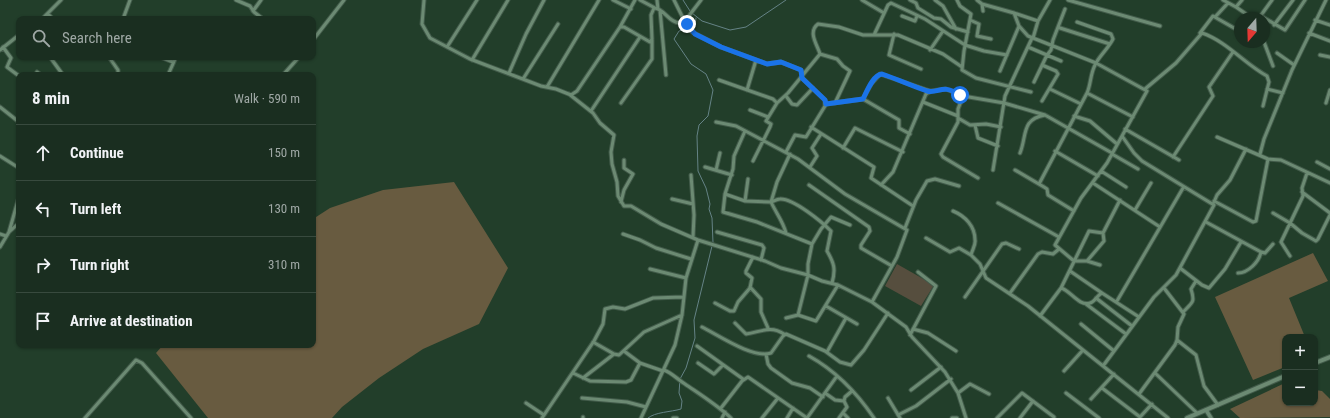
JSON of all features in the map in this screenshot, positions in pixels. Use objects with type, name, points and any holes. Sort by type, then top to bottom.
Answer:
[{"type":"main road","points":[[1318,362],[1330,357]]},
{"type":"main road","points":[[1186,418],[1282,377]]},
{"type":"street","points":[[46,16],[61,0]]},
{"type":"street","points":[[124,16],[130,0]]},
{"type":"street","points":[[236,0],[251,7],[253,11],[260,16]]},
{"type":"street","points":[[253,11],[261,0]]},
{"type":"street","points":[[316,36],[343,0]]},
{"type":"street","points":[[424,0],[422,20],[424,30],[430,38],[472,60],[547,88],[569,94],[591,111],[600,123],[615,136],[611,152],[618,196],[624,206],[630,205],[664,226],[708,244],[754,257],[781,268],[808,275],[818,280],[838,284],[872,302],[906,327],[910,334],[951,379],[958,393],[966,418]]},
{"type":"street","points":[[447,48],[478,0]]},
{"type":"street","points":[[472,60],[508,0]]},
{"type":"street","points":[[509,73],[526,34],[544,0]]},
{"type":"street","points":[[547,88],[599,0]]},
{"type":"street","points":[[612,0],[631,9]]},
{"type":"street","points":[[569,94],[573,94],[577,91],[620,27],[635,0]]},
{"type":"street","points":[[640,0],[657,9],[674,22],[678,23],[685,19],[701,0]]},
{"type":"street","points":[[657,0],[666,75]]},
{"type":"street","points":[[674,0],[690,29],[711,43],[756,60],[769,64],[778,62],[784,63],[801,70],[802,78],[825,100],[826,104]]},
{"type":"street","points":[[862,0],[884,13]]},
{"type":"street","points":[[910,0],[916,3],[918,8],[934,18],[941,19],[949,26],[956,29],[968,32]]},
{"type":"street","points":[[935,0],[943,6],[956,29]]},
{"type":"street","points":[[956,0],[962,8],[970,13],[962,67]]},
{"type":"street","points":[[977,0],[982,4],[1014,12],[1038,21]]},
{"type":"street","points":[[993,170],[1004,103],[1033,38],[1038,21],[1050,0]]},
{"type":"street","points":[[1068,0],[1160,26]]},
{"type":"street","points":[[1223,0],[1243,12]]},
{"type":"street","points":[[1236,7],[1242,0]]},
{"type":"street","points":[[1264,12],[1272,0]]},
{"type":"street","points":[[1274,25],[1293,0]]},
{"type":"street","points":[[1270,23],[1283,30],[1286,30],[1305,0]]},
{"type":"street","points":[[1260,154],[1264,139],[1294,65],[1326,0]]},
{"type":"street","points":[[1100,265],[1088,261],[1074,261],[1055,245],[1074,211],[1112,154],[1146,95],[1146,89],[1176,63],[1212,16],[1216,16],[1228,2]]},
{"type":"street","points":[[874,34],[890,3],[917,16],[965,45],[984,51],[1007,55]]},
{"type":"street","points":[[982,4],[983,11]]},
{"type":"street","points":[[621,103],[652,59],[652,12],[657,9]]},
{"type":"street","points":[[1034,82],[1051,50],[1065,9]]},
{"type":"street","points":[[1014,12],[1023,33],[1032,38],[1096,63],[1146,89]]},
{"type":"street","points":[[902,16],[915,21],[917,16]]},
{"type":"street","points":[[1216,16],[1234,28]]},
{"type":"street","points":[[970,20],[979,24],[976,34],[978,37],[991,39]]},
{"type":"street","points":[[1316,20],[1330,25]]},
{"type":"street","points":[[1039,184],[1090,86],[1090,76],[1096,63],[1113,39],[1110,34],[1077,22]]},
{"type":"street","points":[[523,79],[558,24]]},
{"type":"street","points":[[835,103],[850,71],[837,59],[820,54],[814,44],[815,27],[818,24],[839,27],[863,35],[894,34],[930,50],[943,54],[962,67],[964,72],[972,76],[1031,92]]},
{"type":"street","points":[[1000,71],[1019,26]]},
{"type":"street","points":[[620,27],[624,27],[649,42],[652,40]]},
{"type":"street","points":[[1060,28],[1110,44]]},
{"type":"street","points":[[930,50],[943,31]]},
{"type":"street","points":[[1200,33],[1206,34],[1220,41],[1256,70],[1269,78],[1268,89],[1263,106]]},
{"type":"street","points":[[1309,33],[1330,41]]},
{"type":"street","points":[[894,34],[889,54],[921,69]]},
{"type":"street","points":[[0,50],[16,37]]},
{"type":"street","points":[[591,111],[613,75],[640,37]]},
{"type":"street","points":[[3,47],[11,58],[7,67],[16,74]]},
{"type":"street","points":[[1028,47],[1061,61]]},
{"type":"street","points":[[1266,48],[1273,66]]},
{"type":"street","points":[[1173,157],[1213,96],[1209,87],[1234,52]]},
{"type":"street","points":[[1277,52],[1294,65]]},
{"type":"street","points":[[1320,55],[1329,57],[1330,53]]},
{"type":"street","points":[[753,161],[771,126],[766,121],[768,117],[777,103],[786,96],[820,54]]},
{"type":"street","points":[[52,60],[61,72]]},
{"type":"street","points":[[111,60],[118,72]]},
{"type":"street","points":[[168,60],[174,62],[171,72]]},
{"type":"street","points":[[286,72],[296,60]]},
{"type":"street","points":[[747,90],[756,60]]},
{"type":"street","points":[[1042,65],[1058,72],[1050,89],[1042,101]]},
{"type":"street","points":[[863,99],[871,84],[880,74],[930,91],[946,89],[962,96],[1004,103],[1045,115],[1138,169]]},
{"type":"street","points":[[719,80],[773,99],[777,103]]},
{"type":"street","points":[[786,96],[792,104],[797,106],[813,88]]},
{"type":"street","points":[[1050,89],[1081,104]]},
{"type":"street","points":[[1268,89],[1283,93]]},
{"type":"street","points":[[1326,103],[1330,90]]},
{"type":"street","points":[[881,185],[892,174],[903,152],[923,102],[930,91]]},
{"type":"street","points":[[1087,92],[1133,117]]},
{"type":"street","points":[[962,96],[958,122],[941,154],[978,178]]},
{"type":"street","points":[[826,104],[863,99],[899,120],[899,128],[910,134]]},
{"type":"street","points":[[923,102],[958,117],[970,125],[986,124],[1001,126]]},
{"type":"street","points":[[786,152],[793,136],[796,135],[805,138],[826,104]]},
{"type":"street","points":[[0,107],[16,120]]},
{"type":"street","points":[[750,110],[768,117]]},
{"type":"street","points":[[1020,153],[1024,143],[1026,125],[1045,115]]},
{"type":"street","points":[[1074,116],[1090,121],[1117,144]]},
{"type":"street","points":[[716,122],[732,125],[790,154],[810,167],[845,194],[908,230],[892,266],[872,302]]},
{"type":"street","points":[[975,125],[978,138],[998,146]]},
{"type":"street","points":[[811,128],[874,167],[870,177],[913,206]]},
{"type":"street","points":[[843,148],[855,128],[903,152]]},
{"type":"street","points":[[1126,129],[1179,160]]},
{"type":"street","points":[[745,131],[734,156],[732,175],[725,194],[723,212],[786,232],[812,244]]},
{"type":"street","points":[[810,167],[817,156],[812,148],[821,134]]},
{"type":"street","points":[[1122,136],[1136,156],[1184,188],[1253,222],[1256,221],[1268,158]]},
{"type":"street","points":[[1218,137],[1268,158],[1282,160],[1330,183]]},
{"type":"street","points":[[1103,366],[1154,297],[1173,279],[1214,207],[1214,202],[1217,195],[1230,180],[1246,149]]},
{"type":"street","points":[[1055,151],[1098,176]]},
{"type":"street","points":[[716,170],[720,153]]},
{"type":"street","points":[[786,232],[784,224],[773,209],[771,202],[777,182],[790,154]]},
{"type":"street","points":[[0,156],[16,166]]},
{"type":"street","points":[[621,202],[624,190],[633,174],[624,168],[624,160]]},
{"type":"street","points":[[1317,162],[1330,169]]},
{"type":"street","points":[[704,167],[732,175]]},
{"type":"street","points":[[1016,170],[1046,188],[1048,195],[1074,211]]},
{"type":"street","points":[[1101,171],[1126,187]]},
{"type":"street","points":[[1290,256],[1281,244],[1302,199],[1302,188],[1307,173]]},
{"type":"street","points":[[691,175],[693,237]]},
{"type":"street","points":[[745,201],[748,179]]},
{"type":"street","points":[[905,228],[913,206],[923,186],[929,180],[935,179],[959,186]]},
{"type":"street","points":[[1135,210],[1151,182]]},
{"type":"street","points":[[1093,183],[1160,228]]},
{"type":"street","points":[[809,185],[869,227],[870,231],[861,245],[861,248],[892,266]]},
{"type":"street","points":[[1117,301],[1184,188]]},
{"type":"street","points":[[1273,213],[1290,223],[1302,234],[1316,241],[1330,214],[1302,192]]},
{"type":"street","points":[[725,194],[745,201],[771,202],[779,199],[788,201],[825,225],[831,231],[827,251],[832,258],[836,269],[832,283]]},
{"type":"street","points":[[672,199],[693,204]]},
{"type":"street","points":[[1088,261],[1104,241],[1103,233],[1120,200]]},
{"type":"street","points":[[998,203],[1059,237]]},
{"type":"street","points":[[0,247],[8,232],[16,207]]},
{"type":"street","points":[[953,211],[965,217],[972,229],[976,241],[971,255]]},
{"type":"street","points":[[798,315],[808,275],[808,264],[812,244],[833,216],[850,225]]},
{"type":"street","points":[[1206,222],[1260,252],[1265,253],[1273,244]]},
{"type":"street","points":[[8,232],[16,225]]},
{"type":"street","points":[[1040,316],[1061,288],[1089,231],[1103,233]]},
{"type":"street","points":[[717,232],[762,245],[764,248],[761,260]]},
{"type":"street","points":[[0,234],[6,236]]},
{"type":"street","points":[[623,234],[656,248],[691,259]]},
{"type":"street","points":[[926,238],[950,252],[959,248],[971,255],[980,264],[986,278],[1010,293],[1040,316],[1168,418]]},
{"type":"street","points":[[641,418],[675,345],[682,315],[686,278],[698,240]]},
{"type":"street","points":[[1180,268],[1206,288],[1210,287],[1225,269],[1241,242]]},
{"type":"street","points":[[965,297],[1002,244],[1006,243],[1019,249]]},
{"type":"street","points":[[1010,293],[1038,254],[1042,252],[1050,254],[1059,249]]},
{"type":"street","points":[[1238,273],[1244,273],[1250,270],[1260,252]]},
{"type":"street","points":[[715,303],[730,311],[734,311],[738,302],[750,287],[752,278],[746,273],[746,271],[754,257]]},
{"type":"street","points":[[650,269],[686,278]]},
{"type":"street","points":[[1070,271],[1139,317]]},
{"type":"street","points":[[910,334],[936,286],[918,272]]},
{"type":"street","points":[[1139,394],[1177,340],[1178,327],[1184,311],[1193,302],[1194,296],[1191,288],[1196,281]]},
{"type":"street","points":[[786,318],[798,315],[816,321],[838,284]]},
{"type":"street","points":[[750,287],[760,299],[761,312],[768,328]]},
{"type":"street","points":[[1061,288],[1086,304],[1126,334]]},
{"type":"street","points":[[1164,288],[1184,311]]},
{"type":"street","points":[[1086,304],[1089,304],[1102,293]]},
{"type":"street","points":[[526,404],[543,417],[593,342],[603,324],[604,312],[606,308],[625,309],[653,298],[683,296]]},
{"type":"street","points":[[1096,298],[1132,326]]},
{"type":"street","points":[[826,306],[857,324]]},
{"type":"street","points":[[735,323],[746,334],[768,328],[776,330],[827,352],[843,364],[851,365],[888,313]]},
{"type":"street","points":[[593,342],[614,354],[620,355],[644,332],[682,315]]},
{"type":"street","points":[[827,352],[846,318]]},
{"type":"street","points":[[1081,324],[1114,351]]},
{"type":"street","points":[[702,327],[756,354],[766,354],[773,351],[784,334]]},
{"type":"street","points":[[913,329],[928,333],[956,351]]},
{"type":"street","points":[[1177,340],[1196,355],[1204,386],[1218,404]]},
{"type":"street","points":[[697,346],[743,379]]},
{"type":"street","points":[[1064,371],[1083,350]]},
{"type":"street","points":[[624,351],[640,363],[663,370],[677,378],[721,408],[731,418]]},
{"type":"street","points":[[583,378],[614,354]]},
{"type":"street","points":[[766,354],[768,364],[771,368],[792,383],[810,388],[835,400],[844,401]]},
{"type":"street","points":[[809,356],[838,376],[874,418]]},
{"type":"street","points":[[85,418],[136,360],[142,363],[191,418]]},
{"type":"street","points":[[573,373],[596,382],[630,381],[640,363]]},
{"type":"street","points":[[698,363],[714,374],[723,365]]},
{"type":"street","points":[[911,390],[941,367]]},
{"type":"street","points":[[1154,373],[1197,413]]},
{"type":"street","points":[[1091,399],[1114,374]]},
{"type":"street","points":[[721,408],[743,379],[748,377],[752,378],[807,418],[838,376]]},
{"type":"street","points":[[888,398],[899,417],[951,379]]},
{"type":"street","points":[[958,393],[970,384],[989,394]]},
{"type":"street","points":[[1102,388],[1140,416],[1152,404]]},
{"type":"street","points":[[844,401],[845,397],[852,391]]},
{"type":"street","points":[[997,418],[1022,393],[1054,418]]},
{"type":"street","points":[[1066,393],[1099,418]]},
{"type":"street","points":[[582,398],[627,402],[646,407]]},
{"type":"street","points":[[762,418],[778,398]]},
{"type":"street","points":[[839,418],[847,407],[844,401]]},
{"type":"street","points":[[1020,418],[1033,401]]},
{"type":"street","points":[[787,418],[793,408]]},
{"type":"street","points":[[1206,410],[1211,418]]},
{"type":"street","points":[[722,418],[725,412]]},
{"type":"street","points":[[843,413],[848,418]]},
{"type":"street","points":[[952,418],[958,418]]},
{"type":"shaded area","points":[[454,182],[508,268],[479,324],[423,349],[379,378],[342,407],[332,418],[208,418],[156,353],[160,348],[316,348],[316,217],[330,208],[383,190]]},
{"type":"shaded area","points":[[1313,253],[1328,281],[1289,298],[1304,334],[1282,334],[1282,368],[1253,380],[1215,297]]},
{"type":"shaded area","points":[[897,264],[934,285],[921,306],[885,286]]},
{"type":"shaded area","points":[[1282,384],[1282,406],[1318,406],[1318,390],[1322,391],[1330,399],[1330,417],[1240,418],[1230,409]]},
{"type":"waterway","points":[[683,0],[690,11]]},
{"type":"waterway","points":[[692,13],[702,21],[730,30],[746,27],[786,0]]},
{"type":"waterway","points":[[691,27],[695,25],[696,18]]},
{"type":"waterway","points":[[688,28],[679,31],[674,39],[691,64],[706,74],[713,90],[708,116],[699,125],[697,136],[698,171],[706,188],[710,204],[709,209],[712,218],[713,243]]},
{"type":"waterway","points":[[648,418],[659,413],[681,409],[682,401],[679,393],[680,379],[686,368],[695,338],[694,320],[712,246]]},
{"type":"route","points":[[687,24],[692,32],[711,43],[767,64],[781,62],[801,70],[802,78],[825,100],[826,104],[863,99],[871,84],[880,74],[930,91],[942,88],[953,90],[960,95]]}]
